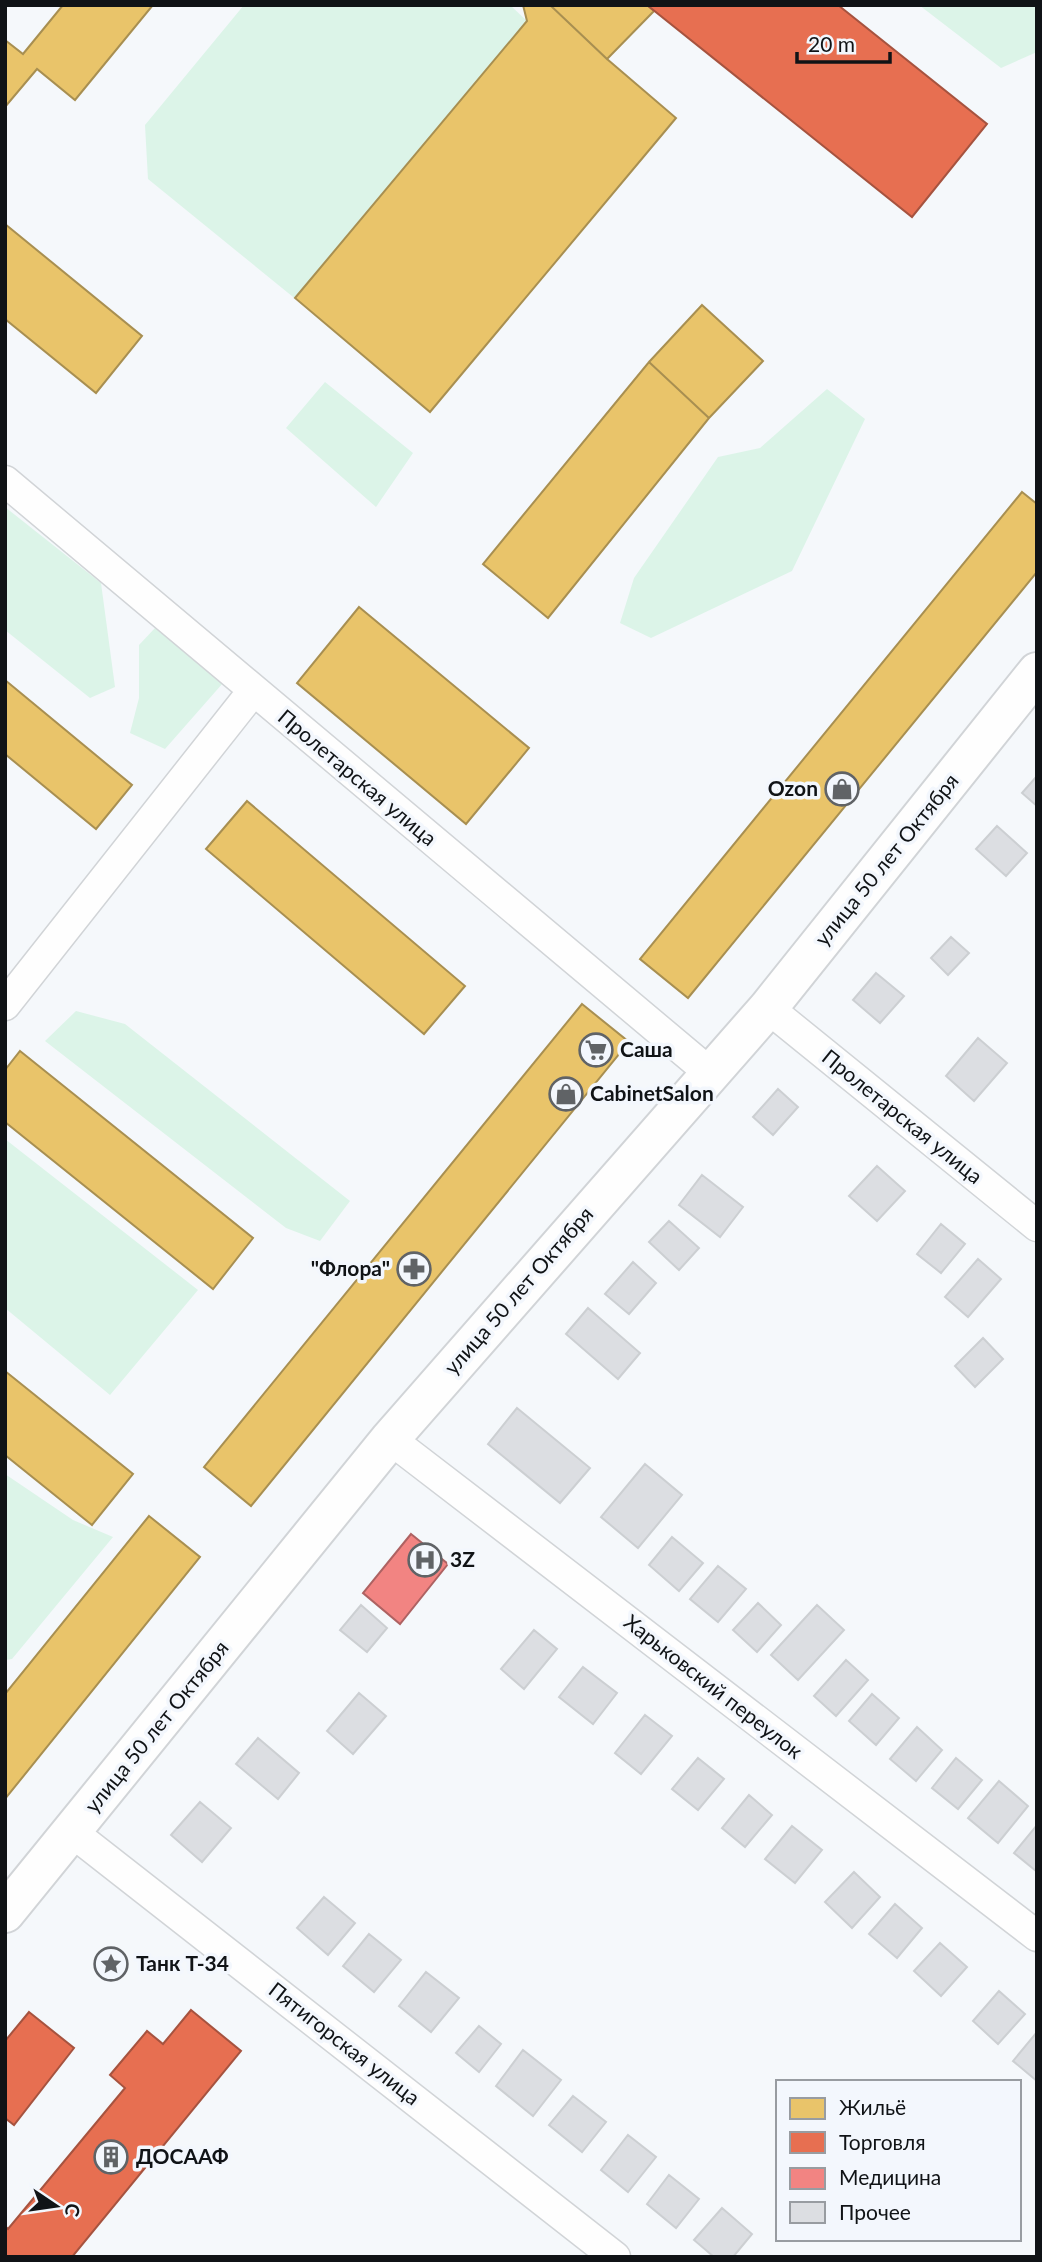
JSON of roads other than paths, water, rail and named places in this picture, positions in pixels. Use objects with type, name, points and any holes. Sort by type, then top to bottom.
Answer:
[{"type":"main road","name":"улица 50 лет Октября","points":[[5,1913],[390,1439],[768,1008],[1037,672]]},
{"type":"street","name":"Пролетарская улица","points":[[5,481],[710,1073]]},
{"type":"street","points":[[5,1005],[253,691]]},
{"type":"street","name":"Пролетарская улица","points":[[768,1008],[1037,1226]]},
{"type":"street","name":"Харьковский переулок","points":[[390,1439],[1037,1936]]},
{"type":"street","name":"Пятигорская улица","points":[[72,1832],[615,2257]]},
{"type":"place","name":"Ozon","points":[[842,789]]},
{"type":"place","name":"Саша","points":[[596,1050]]},
{"type":"place","name":"CabinetSalon","points":[[566,1094]]},
{"type":"place","name":"\"Флора\"","points":[[414,1269]]},
{"type":"place","name":"3Z","points":[[425,1560]]},
{"type":"place","name":"Танк Т-34","points":[[111,1964]]},
{"type":"place","name":"ДОСААФ","points":[[111,2157]]}]
